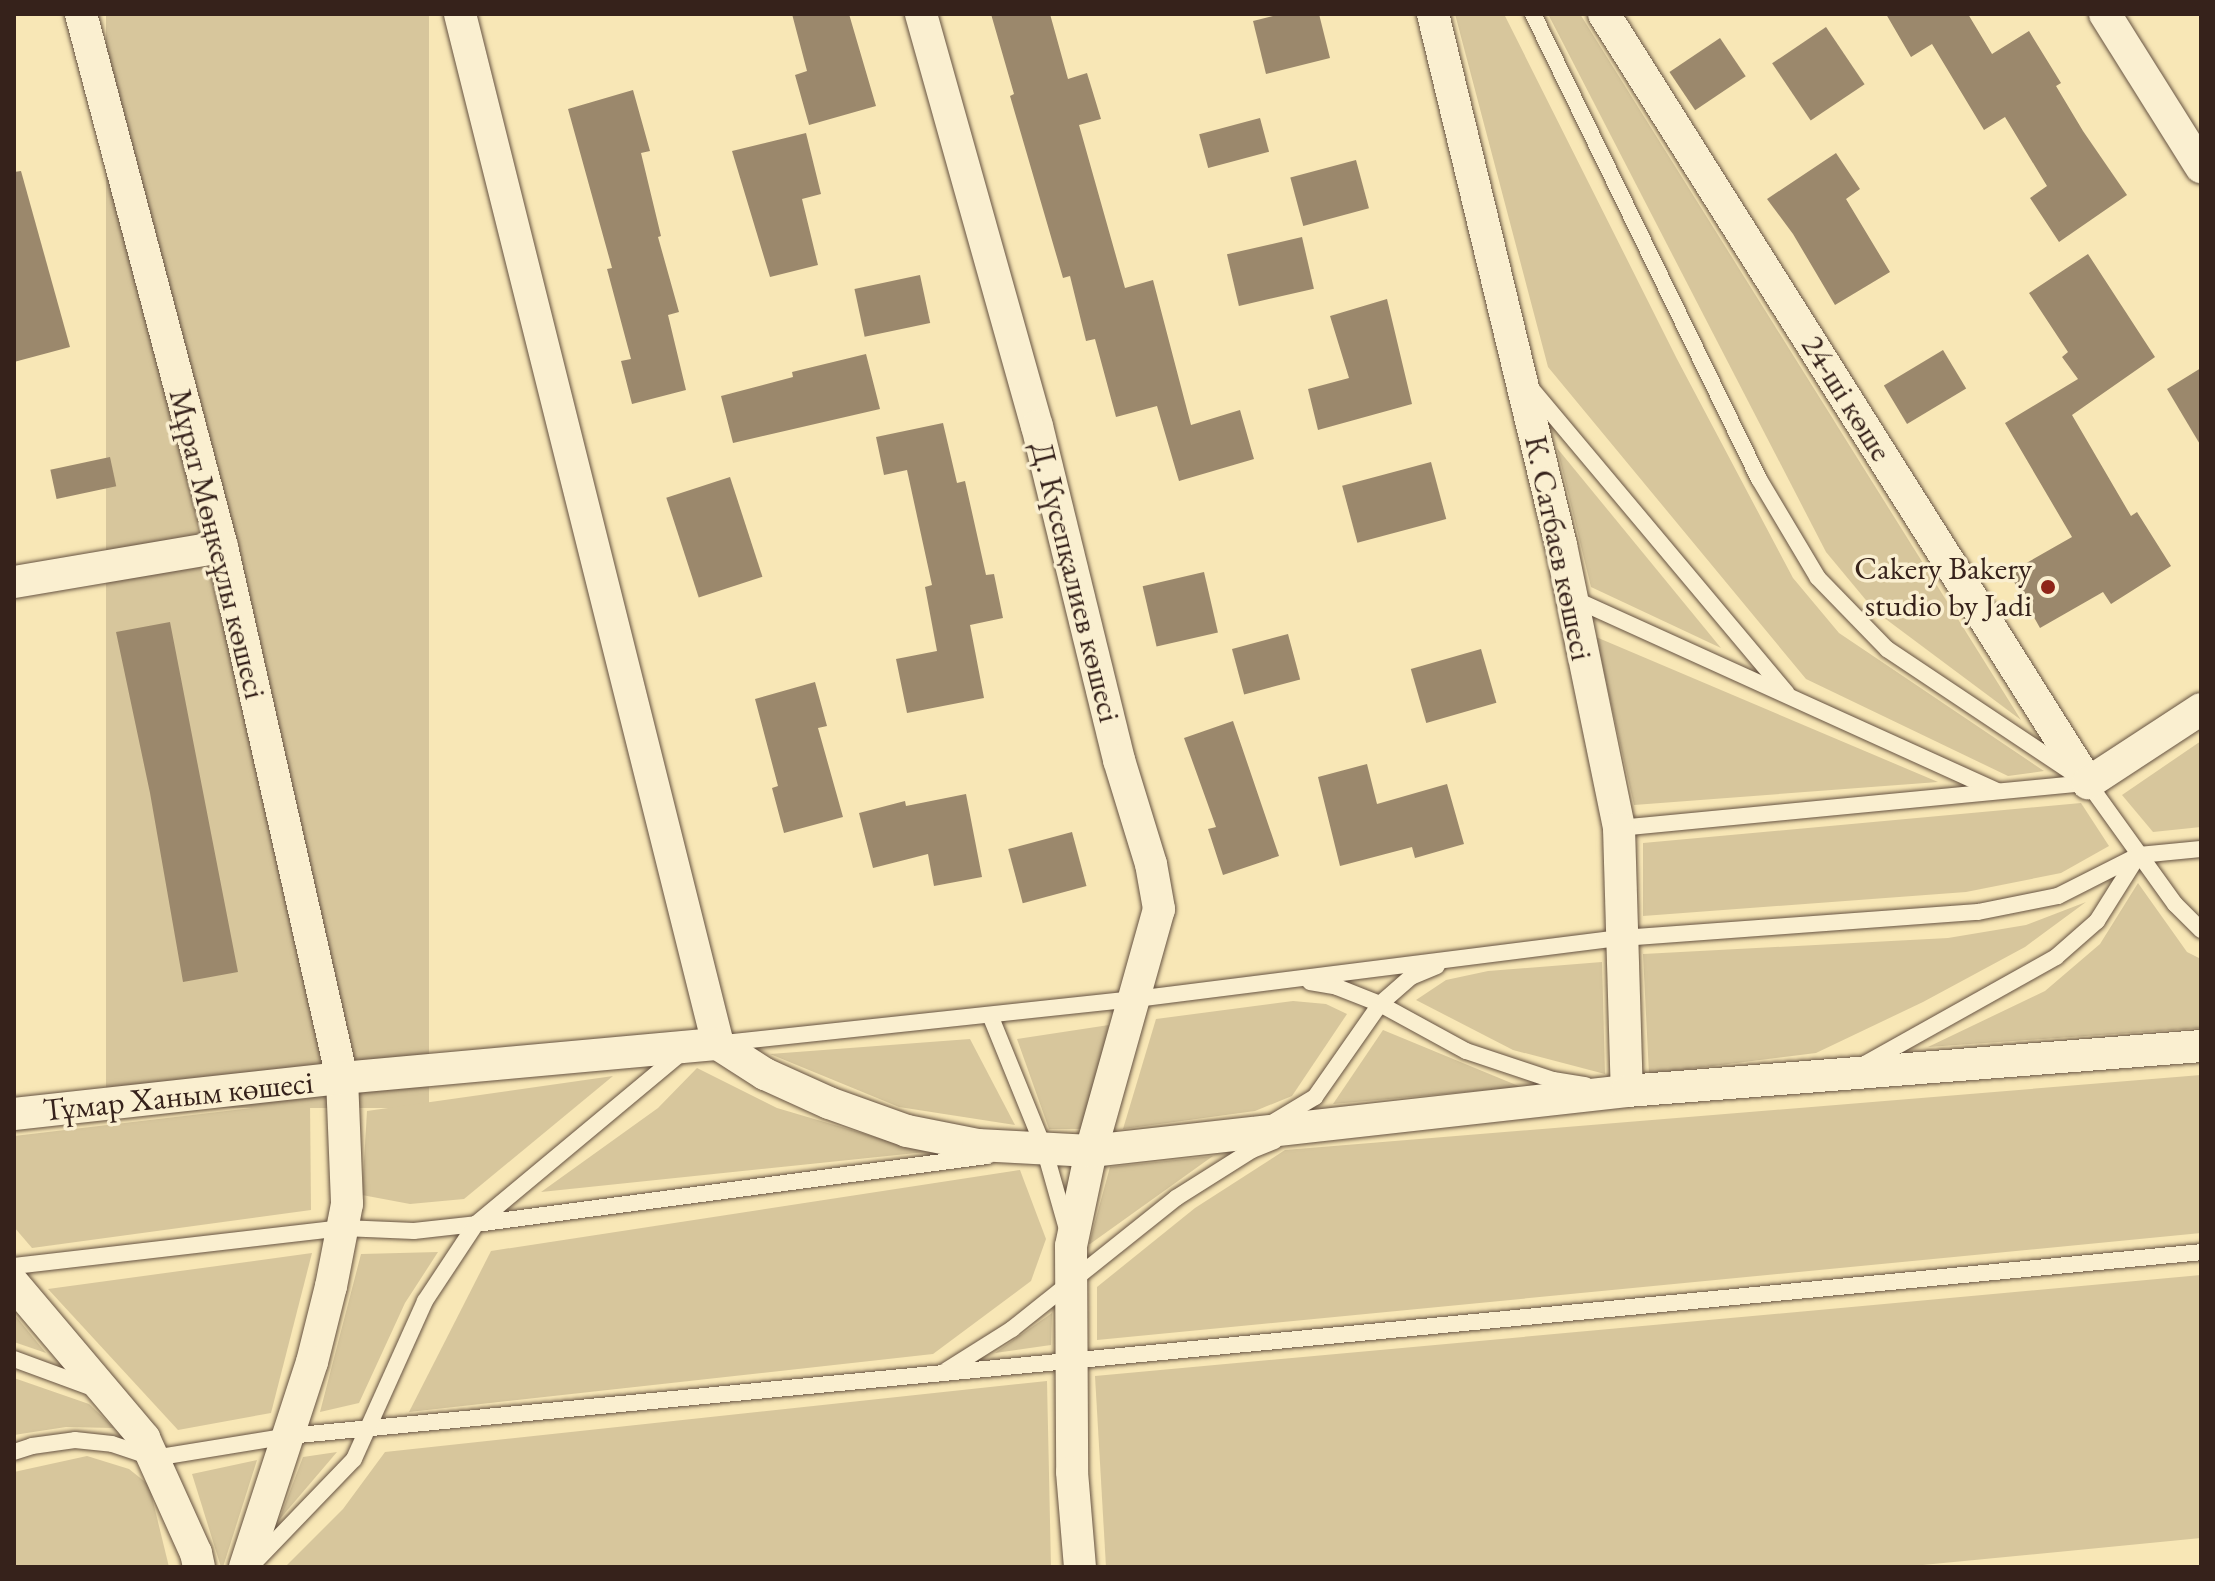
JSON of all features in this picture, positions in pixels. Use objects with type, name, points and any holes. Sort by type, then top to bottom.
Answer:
[{"type":"street","name":"Мұрат Мөңкеұлы көшесі","points":[[81,14],[222,547],[342,1078],[347,1204],[343,1228],[312,1362],[248,1567]]},
{"type":"street","points":[[460,14],[704,1045],[829,1103],[907,1131],[978,1145],[1091,1151],[1627,1091],[2201,1046]]},
{"type":"street","name":"Д. Күсепқалиев көшесі","points":[[921,14],[1037,426],[1119,760],[1151,864],[1159,909],[1091,1151],[1071,1246],[1072,1472],[1080,1567]]},
{"type":"street","name":"К. Сатбаев көшесі","points":[[1433,14],[1572,598],[1619,828],[1627,1091]]},
{"type":"street","name":"24-ші көше","points":[[1604,14],[2088,783]]},
{"type":"street","points":[[2105,14],[2201,167]]},
{"type":"street","points":[[14,582],[222,547]]},
{"type":"street","points":[[2088,783],[2201,709]]},
{"type":"street","name":"Тұмар Ханым көшесі","points":[[14,1114],[342,1078],[704,1045]]},
{"type":"street","points":[[14,1284],[144,1438],[196,1553],[199,1567]]},
{"type":"lane","points":[[1533,14],[1759,479],[1818,578],[1887,649],[2088,783],[2175,904],[2201,930]]},
{"type":"lane","points":[[1520,376],[1791,697]]},
{"type":"lane","points":[[1572,598],[1999,791]]},
{"type":"lane","points":[[1619,828],[2088,783]]},
{"type":"lane","points":[[248,1567],[354,1459],[425,1301],[476,1224],[653,1073],[704,1045],[1136,999],[1622,938],[1978,912],[2058,896],[2139,855],[2201,849]]},
{"type":"lane","points":[[1848,1073],[2056,957],[2097,921],[2139,855]]},
{"type":"lane","points":[[1244,1134],[1290,1115],[1315,1097],[1380,1004],[1411,977],[1453,959]]},
{"type":"lane","points":[[1293,979],[1337,987],[1380,1004],[1466,1051],[1553,1080],[1627,1091]]},
{"type":"lane","points":[[990,1015],[1044,1148],[1071,1246]]},
{"type":"lane","points":[[944,1372],[1012,1329],[1071,1278],[1176,1198],[1252,1150],[1313,1126]]},
{"type":"lane","points":[[14,1266],[343,1228],[414,1231],[476,1224],[1044,1148]]},
{"type":"lane","points":[[14,1452],[32,1446],[75,1440],[112,1444],[154,1458],[288,1436],[366,1431],[1072,1359],[2201,1252]]},
{"type":"lane","points":[[14,1359],[106,1392]]},
{"type":"shaded area","points":[[106,14],[429,14],[429,1108],[106,1108]]},
{"type":"shaded area","points":[[1455,14],[1504,14],[1677,359],[1793,578],[1839,633],[2044,771],[2008,776],[1806,679],[1548,367]]},
{"type":"shaded area","points":[[1548,14],[1580,14],[2021,720],[1875,611],[1826,552]]},
{"type":"shaded area","points":[[1557,448],[1721,648],[1591,587]]},
{"type":"shaded area","points":[[1596,637],[1938,782],[1634,805]]},
{"type":"shaded area","points":[[2201,741],[2201,827],[2153,832],[2122,795]]},
{"type":"shaded area","points":[[2081,803],[2109,846],[2061,873],[1966,892],[1643,916],[1643,843]]},
{"type":"shaded area","points":[[2138,883],[2187,952],[2201,959],[2201,1028],[1928,1047],[2045,991],[2100,944]]},
{"type":"shaded area","points":[[2086,902],[2025,947],[1923,1002],[1816,1053],[1649,1074],[1643,954],[1948,938],[2026,925]]},
{"type":"shaded area","points":[[1602,962],[1605,1074],[1513,1050],[1416,1000],[1446,980],[1488,971]]},
{"type":"shaded area","points":[[1293,1001],[1326,1004],[1347,1014],[1292,1096],[1255,1111],[1123,1129],[1156,1019]]},
{"type":"shaded area","points":[[1109,1025],[1084,1129],[1049,1129],[1017,1039]]},
{"type":"shaded area","points":[[1383,1030],[1521,1087],[1333,1104]]},
{"type":"shaded area","points":[[970,1039],[1015,1125],[899,1107],[770,1054]]},
{"type":"shaded area","points":[[697,1068],[777,1108],[926,1152],[541,1192],[658,1108]]},
{"type":"shaded area","points":[[2201,1075],[2201,1233],[1097,1340],[1097,1287],[1195,1208],[1285,1150]]},
{"type":"shaded area","points":[[613,1076],[464,1199],[410,1204],[362,1195],[367,1111]]},
{"type":"shaded area","points":[[310,1101],[311,1210],[32,1248],[14,1227],[14,1136]]},
{"type":"shaded area","points":[[1213,1156],[1090,1244],[1089,1244],[1110,1167]]},
{"type":"shaded area","points":[[1020,1170],[1046,1239],[1031,1281],[933,1354],[409,1412],[491,1251]]},
{"type":"shaded area","points":[[438,1252],[405,1303],[359,1403],[320,1412],[361,1254]]},
{"type":"shaded area","points":[[312,1253],[271,1413],[178,1430],[48,1289]]},
{"type":"shaded area","points":[[2201,1275],[2201,1538],[1902,1567],[1106,1567],[1095,1376]]},
{"type":"shaded area","points":[[1052,1313],[1051,1345],[995,1353]]},
{"type":"shaded area","points":[[14,1314],[46,1353],[14,1342]]},
{"type":"shaded area","points":[[14,1378],[89,1404],[114,1428],[66,1427],[14,1435]]},
{"type":"shaded area","points":[[1047,1381],[1051,1567],[285,1567],[343,1509],[385,1452]]},
{"type":"shaded area","points":[[337,1452],[279,1520],[303,1457]]},
{"type":"shaded area","points":[[87,1456],[129,1469],[149,1485],[169,1567],[14,1567],[14,1472]]},
{"type":"shaded area","points":[[257,1460],[223,1567],[221,1567],[192,1474]]},
{"type":"building","points":[[792,14],[849,14],[876,106],[809,125],[795,75],[807,71]]},
{"type":"building","points":[[991,14],[1050,14],[1068,79],[1087,73],[1101,119],[1079,125],[1125,288],[1153,280],[1191,425],[1240,410],[1254,459],[1179,481],[1157,406],[1116,417],[1095,339],[1086,341],[1070,276],[1063,278],[1010,96],[1014,94]]},
{"type":"building","points":[[1281,14],[1319,14],[1330,58],[1266,74],[1253,21]]},
{"type":"building","points":[[1886,14],[1968,14],[1992,54],[2029,31],[2061,83],[2056,86],[2127,195],[2059,242],[2030,198],[2047,186],[2005,117],[1984,130],[1932,44],[1911,57]]},
{"type":"building","points":[[1826,27],[1865,84],[1811,121],[1772,63]]},
{"type":"building","points":[[1720,38],[1746,76],[1695,110],[1669,72]]},
{"type":"building","points":[[633,90],[650,151],[641,153],[661,236],[658,237],[679,312],[668,315],[686,390],[632,404],[621,361],[631,359],[607,269],[612,268],[568,109]]},
{"type":"building","points":[[1260,118],[1269,152],[1208,168],[1199,134]]},
{"type":"building","points":[[806,133],[821,194],[802,199],[818,265],[770,277],[732,151]]},
{"type":"building","points":[[1836,153],[1860,189],[1846,199],[1890,272],[1835,305],[1793,234],[1767,199]]},
{"type":"building","points":[[1356,160],[1369,208],[1303,226],[1290,178]]},
{"type":"building","points":[[21,171],[70,347],[14,362],[14,172]]},
{"type":"building","points":[[1302,237],[1314,289],[1239,306],[1227,254]]},
{"type":"building","points":[[2088,254],[2155,357],[2072,415],[2131,516],[2137,512],[2171,566],[2111,604],[2103,592],[2040,628],[2009,573],[2072,537],[2005,423],[2078,379],[2062,357],[2068,352],[2029,293]]},
{"type":"building","points":[[920,275],[930,323],[865,337],[854,289]]},
{"type":"building","points":[[1387,299],[1412,404],[1318,430],[1308,389],[1349,378],[1330,316]]},
{"type":"building","points":[[1943,350],[1966,389],[1907,424],[1884,386]]},
{"type":"building","points":[[866,354],[880,409],[733,443],[721,396],[793,377],[792,372]]},
{"type":"building","points":[[2201,368],[2201,446],[2167,389]]},
{"type":"building","points":[[943,423],[957,483],[965,481],[986,575],[994,574],[1003,618],[970,625],[984,698],[907,713],[896,659],[937,651],[925,587],[932,585],[907,470],[884,475],[876,437]]},
{"type":"building","points":[[110,457],[116,486],[57,499],[50,470]]},
{"type":"building","points":[[1431,462],[1446,519],[1357,543],[1342,486]]},
{"type":"building","points":[[730,477],[762,577],[699,598],[666,498]]},
{"type":"building","points":[[1204,572],[1218,632],[1157,647],[1143,586]]},
{"type":"building","points":[[170,622],[238,972],[183,982],[150,793],[116,632]]},
{"type":"building","points":[[1288,634],[1300,679],[1244,694],[1232,649]]},
{"type":"building","points":[[1481,649],[1496,703],[1426,723],[1411,669]]},
{"type":"building","points":[[815,682],[827,726],[818,728],[843,817],[784,833],[772,788],[778,786],[755,699]]},
{"type":"building","points":[[1233,721],[1279,856],[1223,875],[1208,829],[1216,827],[1184,738]]},
{"type":"building","points":[[1367,764],[1377,804],[1447,784],[1464,844],[1415,858],[1412,847],[1340,866],[1318,777]]},
{"type":"building","points":[[966,794],[982,877],[934,886],[928,854],[873,868],[859,813],[905,801],[906,806]]},
{"type":"building","points":[[1072,832],[1086,886],[1023,903],[1008,849]]},
{"type":"place","name":"Cakery Bakery studio by Jadi","points":[[2048,587]]}]
